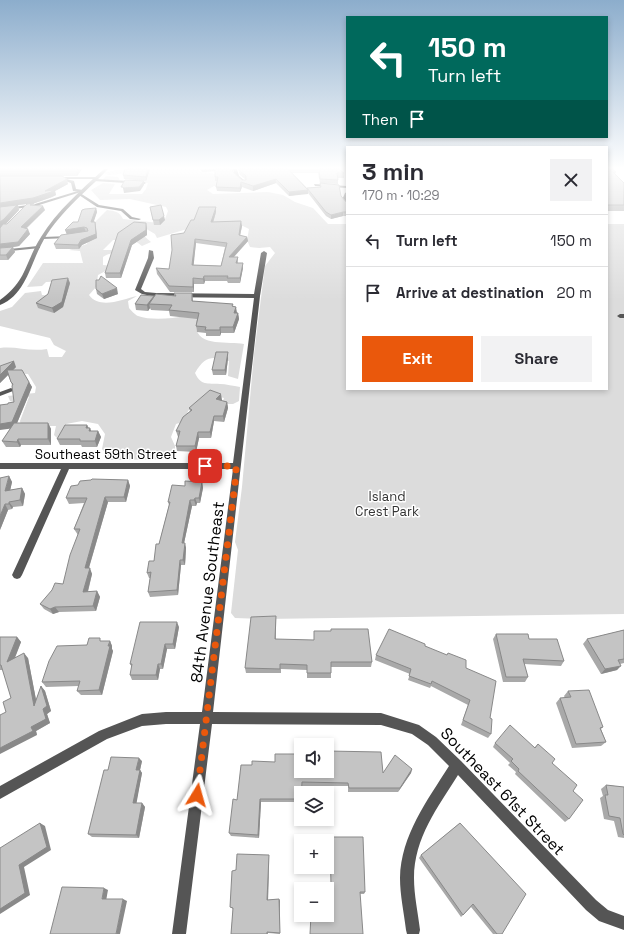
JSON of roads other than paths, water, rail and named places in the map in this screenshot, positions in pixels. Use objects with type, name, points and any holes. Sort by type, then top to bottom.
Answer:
[{"type":"street","points":[[0,303],[23,283],[43,238],[50,227],[63,213]]},
{"type":"street","points":[[150,251],[151,258],[138,290],[144,293],[156,295],[257,296]]},
{"type":"street","name":"84th Avenue Southeast","points":[[179,934],[207,718],[257,296],[264,253]]},
{"type":"street","name":"Southeast 59th Street","points":[[0,466],[236,466]]},
{"type":"street","points":[[17,576],[66,466]]},
{"type":"street","name":"Southeast 61st Street","points":[[0,793],[103,735],[142,720],[166,718],[381,719],[416,729],[432,741],[457,765],[591,905],[604,916],[624,923]]},
{"type":"street","points":[[413,930],[407,878],[409,858],[413,841],[420,825],[457,765]]},
{"type":"lane","points":[[125,213],[130,218],[139,219]]},
{"type":"lane","points":[[43,238],[74,237]]},
{"type":"lane","points":[[0,251],[38,247]]},
{"type":"lane","points":[[0,394],[11,390]]},
{"type":"park label","name":"Island Crest Park","points":[[387,504]]}]
